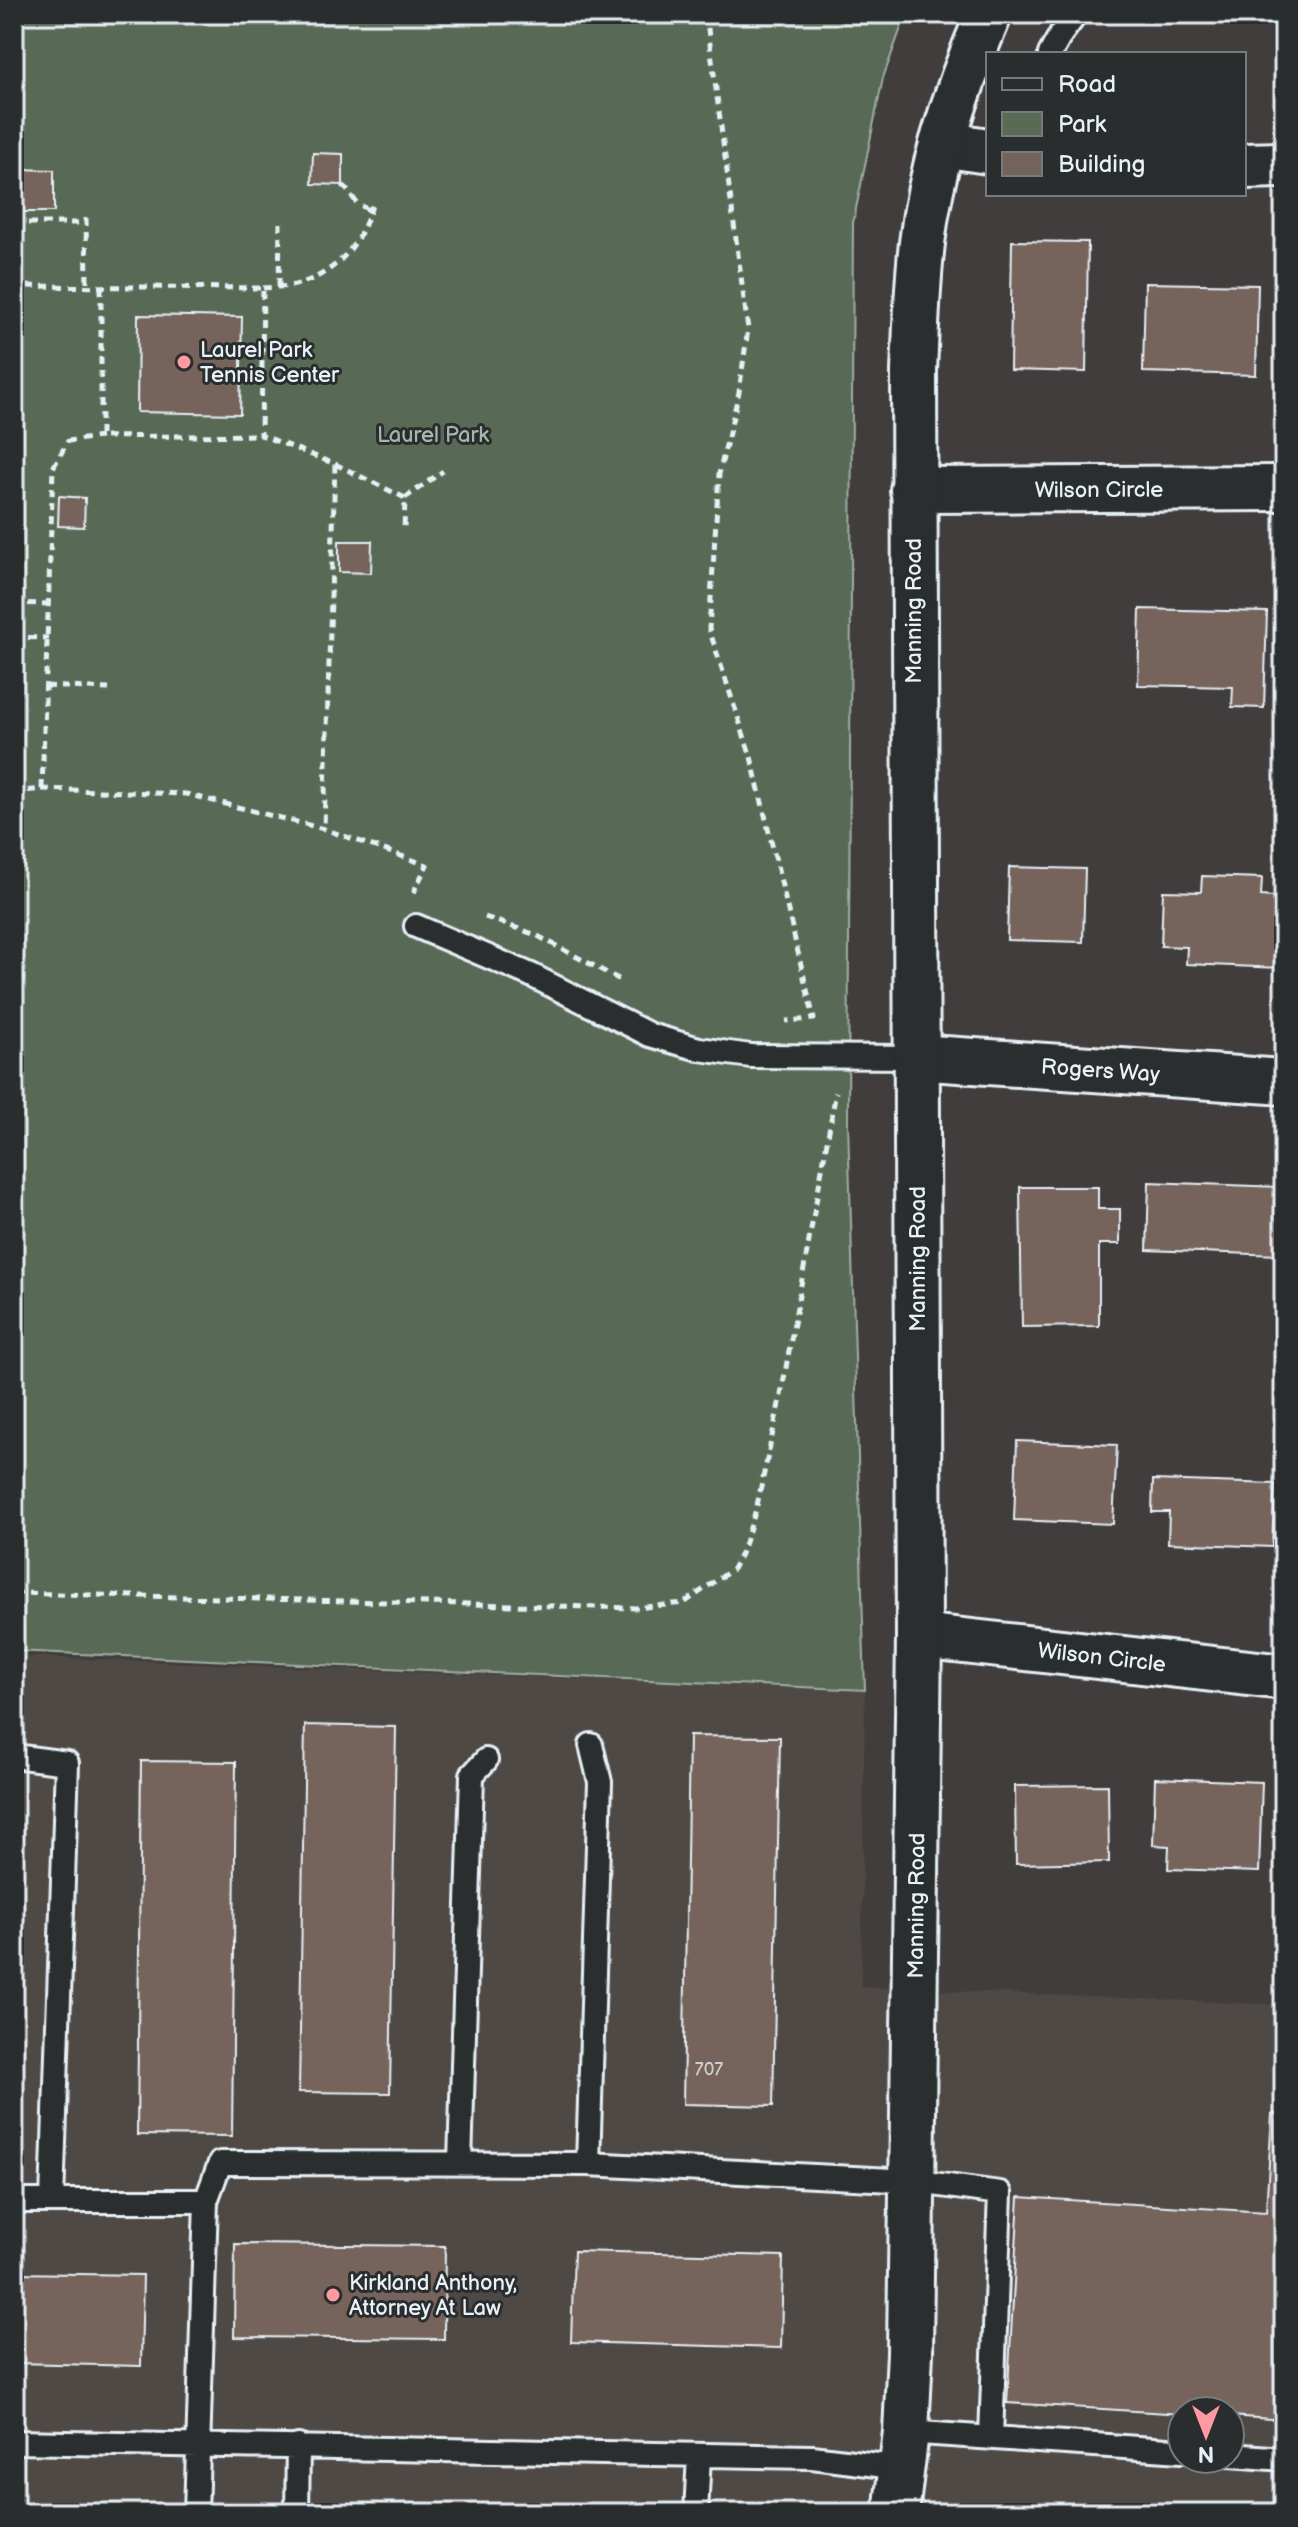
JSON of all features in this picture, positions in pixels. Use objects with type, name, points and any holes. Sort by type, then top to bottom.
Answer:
[{"type":"street","name":"Manning Road","points":[[896,2513],[904,2450],[910,2353],[919,1636],[914,371],[922,241],[942,144],[989,14]]},
{"type":"street","points":[[942,144],[986,151]]},
{"type":"street","points":[[1246,166],[1284,165]]},
{"type":"street","name":"Wilson Circle","points":[[913,490],[1284,488]]},
{"type":"street","name":"Rogers Way","points":[[915,1057],[1284,1082]]},
{"type":"street","name":"Wilson Circle","points":[[919,1636],[1284,1677]]},
{"type":"lane","points":[[1051,52],[1076,14]]},
{"type":"lane","points":[[416,926],[531,975],[650,1035],[699,1049],[751,1056],[915,1057]]},
{"type":"lane","points":[[588,2164],[600,1782],[591,1745]]},
{"type":"lane","points":[[14,1756],[67,1763],[52,2201]]},
{"type":"lane","points":[[460,2163],[472,1775],[486,1760]]},
{"type":"lane","points":[[196,2513],[206,2201],[220,2163],[588,2164],[911,2181],[1000,2193],[991,2437]]},
{"type":"lane","points":[[14,2201],[206,2201]]},
{"type":"lane","points":[[14,2442],[812,2457],[904,2450],[991,2437],[1166,2450]]},
{"type":"lane","points":[[297,2513],[298,2446]]},
{"type":"lane","points":[[696,2513],[699,2455]]},
{"type":"lane","points":[[1246,2456],[1284,2459]]},
{"type":"path","points":[[706,14],[748,329],[739,392],[719,474],[709,629],[751,757],[814,1019],[773,1021]]},
{"type":"path","points":[[343,185],[357,203],[370,211]]},
{"type":"path","points":[[14,286],[263,288],[295,285],[329,271],[354,246],[368,223],[373,201]]},
{"type":"path","points":[[14,223],[86,221],[87,287]]},
{"type":"path","points":[[279,286],[280,223]]},
{"type":"path","points":[[101,287],[101,437]]},
{"type":"path","points":[[261,435],[263,288]]},
{"type":"path","points":[[42,789],[53,468],[68,441],[101,437],[261,435],[335,464],[405,498]]},
{"type":"path","points":[[324,829],[335,464]]},
{"type":"path","points":[[405,498],[443,471]]},
{"type":"path","points":[[404,531],[405,498]]},
{"type":"path","points":[[14,603],[49,604]]},
{"type":"path","points":[[14,637],[48,638]]},
{"type":"path","points":[[46,686],[109,689]]},
{"type":"path","points":[[14,792],[42,789],[186,794],[324,829],[427,865],[414,891],[427,896]]},
{"type":"path","points":[[482,916],[536,935],[626,983]]},
{"type":"path","points":[[14,1593],[636,1608],[684,1603],[733,1569],[756,1510],[781,1395],[836,1092]]},
{"type":"shaded area","points":[[14,1656],[865,1690],[861,1987],[1284,2005],[1284,2513],[14,2513]]},
{"type":"green space","name":"Laurel Park","points":[[14,14],[906,14],[883,78],[853,223],[848,1122],[865,1690],[14,1651]]},
{"type":"building","points":[[313,153],[343,154],[343,185],[312,184]]},
{"type":"building","points":[[14,169],[54,170],[54,212],[14,212]]},
{"type":"building","points":[[1012,241],[1088,242],[1086,372],[1010,370]]},
{"type":"building","points":[[1145,283],[1258,285],[1256,375],[1143,372]]},
{"type":"building","points":[[138,315],[242,317],[240,414],[137,412]]},
{"type":"building","points":[[59,496],[85,498],[84,527],[58,526]]},
{"type":"building","points":[[339,541],[372,541],[371,573],[339,572]]},
{"type":"building","points":[[1140,609],[1267,612],[1264,708],[1232,707],[1233,687],[1138,685]]},
{"type":"building","points":[[1009,867],[1085,869],[1083,942],[1007,940]]},
{"type":"building","points":[[1202,876],[1262,878],[1261,896],[1284,898],[1284,968],[1186,964],[1187,947],[1161,946],[1163,891],[1201,892]]},
{"type":"building","points":[[1149,1182],[1282,1187],[1279,1255],[1147,1250]]},
{"type":"building","points":[[1020,1187],[1098,1187],[1098,1209],[1120,1209],[1120,1244],[1099,1244],[1099,1326],[1022,1327]]},
{"type":"building","points":[[1017,1441],[1117,1445],[1113,1524],[1014,1520]]},
{"type":"building","points":[[1153,1480],[1275,1484],[1272,1547],[1168,1543],[1169,1512],[1152,1512]]},
{"type":"building","points":[[305,1725],[396,1727],[390,2093],[299,2092]]},
{"type":"building","points":[[689,1736],[780,1737],[773,2106],[683,2104]]},
{"type":"building","points":[[141,1761],[236,1762],[232,2136],[137,2135]]},
{"type":"building","points":[[1155,1778],[1262,1782],[1259,1872],[1168,1869],[1169,1846],[1153,1845]]},
{"type":"building","points":[[1108,1785],[1109,1862],[1016,1864],[1015,1786]]},
{"type":"building","points":[[1272,2114],[1284,2114],[1284,2420],[1246,2417],[1246,2395],[1166,2395],[1166,2413],[1007,2403],[1019,2197],[1266,2212]]},
{"type":"building","points":[[235,2244],[445,2246],[444,2339],[234,2337]]},
{"type":"building","points":[[574,2251],[783,2256],[781,2348],[571,2342]]},
{"type":"building","points":[[14,2273],[143,2275],[141,2366],[14,2363]]},
{"type":"place","name":"Laurel Park Tennis Center","points":[[184,362]]},
{"type":"place","name":"Kirkland Anthony, Attorney At Law","points":[[333,2295]]}]
